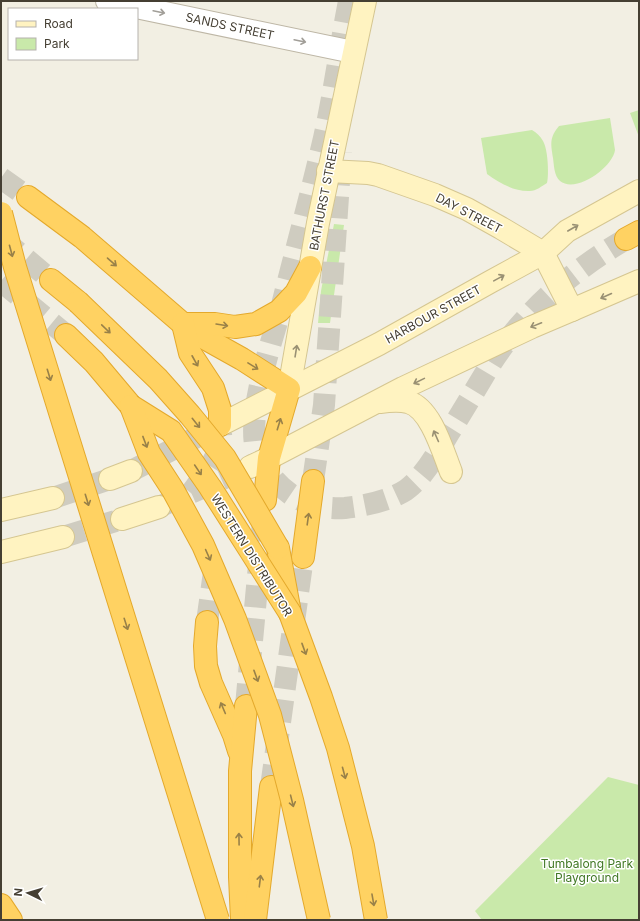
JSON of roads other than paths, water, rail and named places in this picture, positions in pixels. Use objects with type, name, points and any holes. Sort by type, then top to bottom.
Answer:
[{"type":"highway","points":[[28,197],[82,237],[183,324],[290,390],[259,463],[265,500]]},
{"type":"highway","points":[[1,213],[51,384],[218,920]]},
{"type":"highway","points":[[183,324],[215,324],[235,327],[256,324],[279,311],[296,293],[310,267]]},
{"type":"highway","points":[[51,280],[78,302],[158,379],[225,458],[278,548],[290,613]]},
{"type":"highway","points":[[183,324],[190,353],[212,388],[220,410],[220,424]]},
{"type":"highway","name":"WESTERN DISTRIBUTOR","points":[[66,335],[94,362],[131,406],[171,430],[210,487],[290,613],[322,697],[338,748],[363,846],[376,920]]},
{"type":"highway","points":[[131,406],[149,453],[173,490],[203,545],[238,626],[270,715],[313,887],[319,920]]},
{"type":"highway","points":[[303,557],[313,481]]},
{"type":"highway","points":[[207,622],[205,646],[206,666],[211,682],[234,736],[241,758]]},
{"type":"highway","points":[[242,920],[239,817],[241,758],[246,706]]},
{"type":"highway","points":[[254,920],[271,787]]},
{"type":"highway","points":[[1,905],[11,920]]},
{"type":"main road","name":"BATHURST STREET","points":[[290,390],[310,267],[328,171],[365,1]]},
{"type":"main road","name":"DAY STREET","points":[[328,171],[368,173],[435,195],[467,209],[543,253]]},
{"type":"main road","name":"HARBOUR STREET","points":[[220,424],[379,344],[543,253],[568,232],[639,191]]},
{"type":"main road","points":[[543,253],[572,310]]},
{"type":"main road","points":[[259,463],[376,402],[532,327],[639,281]]},
{"type":"main road","points":[[376,402],[408,402],[418,407],[427,416],[451,472]]},
{"type":"main road","points":[[110,479],[131,471]]},
{"type":"main road","points":[[1,510],[53,498]]},
{"type":"main road","points":[[122,519],[159,507]]},
{"type":"main road","points":[[1,552],[64,537]]},
{"type":"street","name":"SANDS STREET","points":[[108,1],[353,52]]},
{"type":"tunnel","points":[[349,1],[324,138],[309,201],[262,377],[255,417],[254,434],[256,449],[265,468],[282,488],[300,500],[321,507],[333,508],[345,508],[368,504],[392,497],[406,490],[419,478],[430,464],[492,362],[520,325],[535,308],[569,278],[587,264],[626,239]]},
{"type":"tunnel","points":[[313,481],[324,405],[341,152]]},
{"type":"tunnel","points":[[1,178],[28,197]]},
{"type":"tunnel","points":[[1,238],[51,280]]},
{"type":"tunnel","points":[[1,281],[66,335]]},
{"type":"tunnel","points":[[131,471],[220,425]]},
{"type":"tunnel","points":[[191,493],[211,465],[219,449],[221,434]]},
{"type":"tunnel","points":[[161,506],[250,467]]},
{"type":"tunnel","points":[[53,498],[110,479]]},
{"type":"tunnel","points":[[246,706],[264,511]]},
{"type":"tunnel","points":[[63,537],[122,519]]},
{"type":"tunnel","points":[[271,787],[303,557]]},
{"type":"tunnel","points":[[207,622],[214,572],[214,561]]},
{"type":"park label","name":"Tumbalong Park Playground","points":[[587,870]]}]
